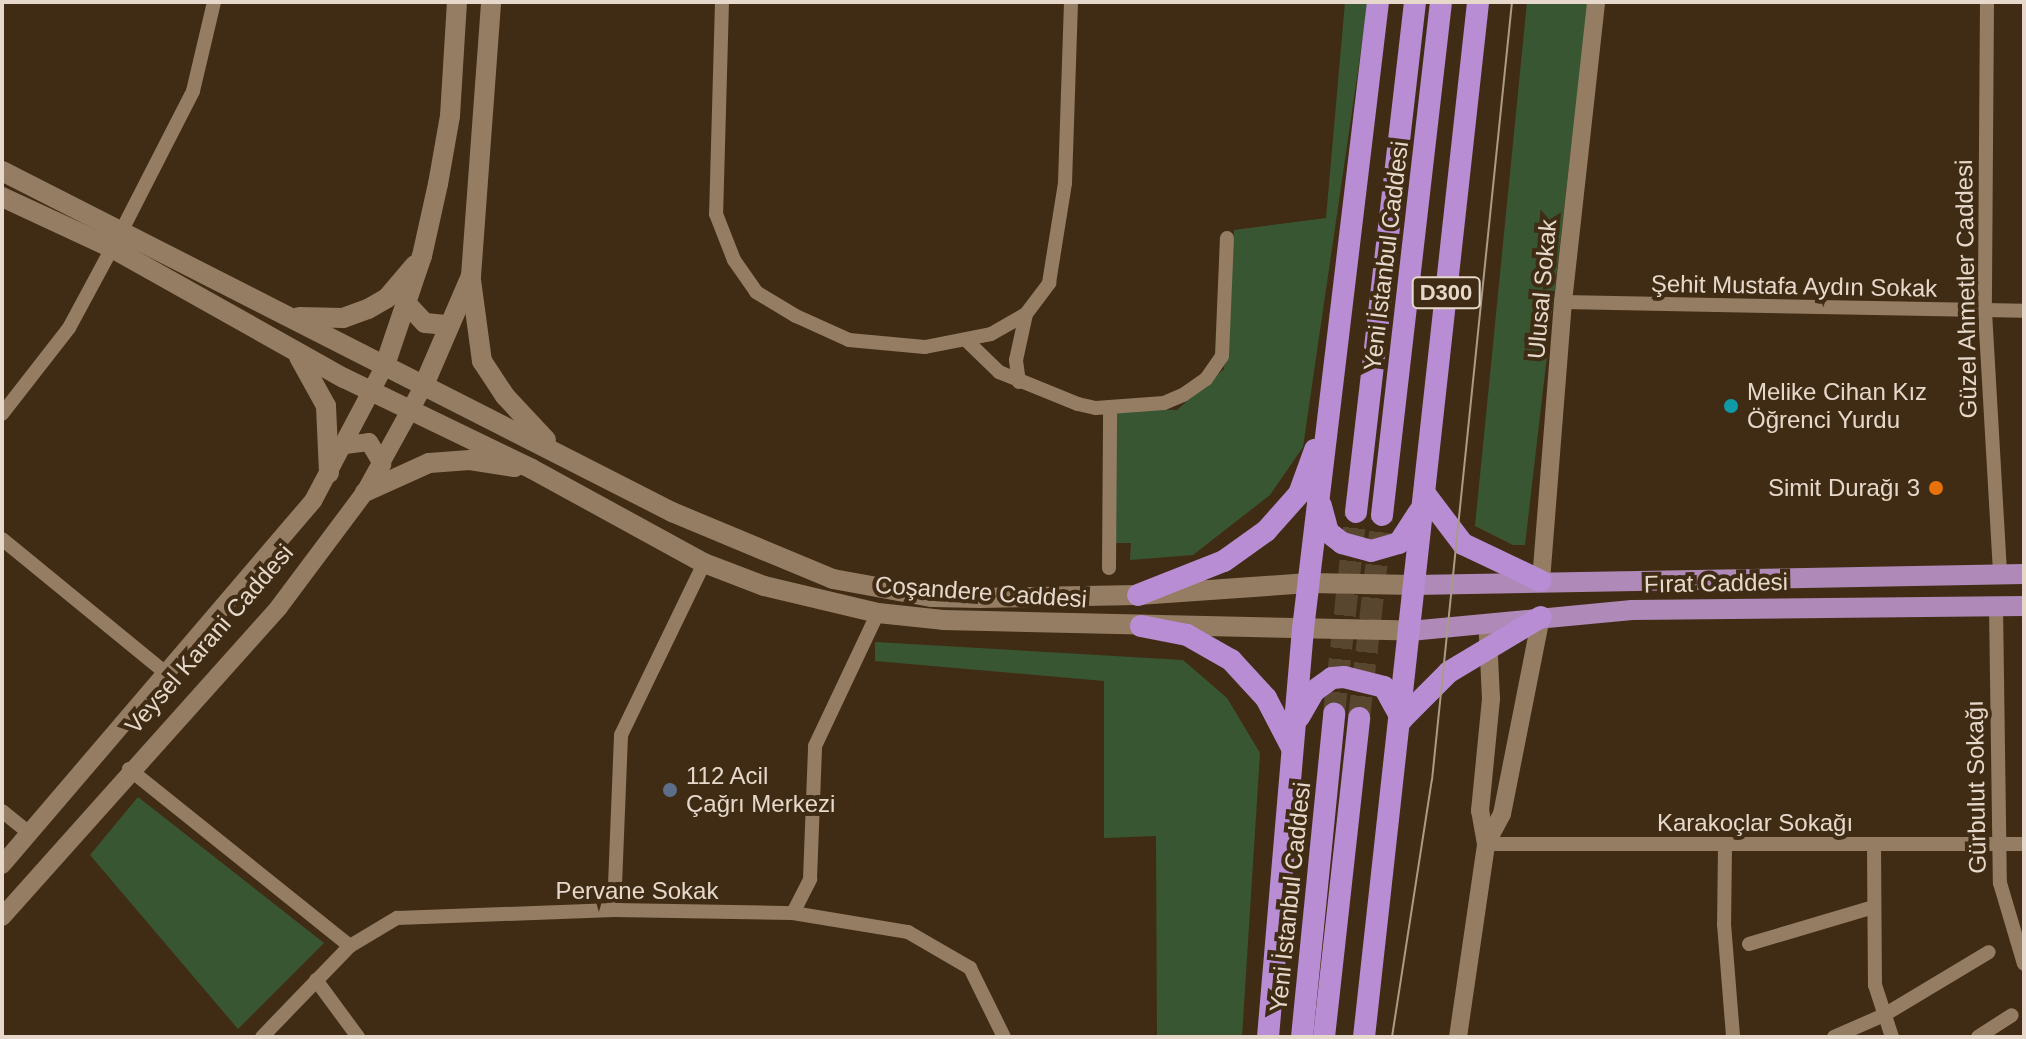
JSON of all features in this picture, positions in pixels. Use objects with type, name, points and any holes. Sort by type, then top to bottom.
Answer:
[{"type":"highway","points":[[1268,1037],[1303,629],[1378,2]]},
{"type":"highway","name":"Yeni İstanbul Caddesi","points":[[1356,512],[1415,2]]},
{"type":"highway","name":"Yeni İstanbul Caddesi","points":[[1382,515],[1441,2]]},
{"type":"highway","name":"D300","points":[[1364,1037],[1402,719],[1478,2]]},
{"type":"highway","points":[[1138,595],[1224,561],[1266,531],[1299,494],[1328,415]]},
{"type":"highway","points":[[1319,497],[1328,532],[1342,543],[1371,551],[1399,543],[1425,498],[1463,544],[1541,581]]},
{"type":"highway","points":[[1296,724],[1314,691],[1332,678],[1344,677],[1384,687],[1402,719],[1434,684],[1487,635],[1541,617]]},
{"type":"highway","points":[[1141,626],[1187,635],[1231,660],[1266,698],[1293,751]]},
{"type":"highway","name":"Yeni İstanbul Caddesi","points":[[1302,1037],[1334,714]]},
{"type":"highway","name":"Yeni İstanbul Caddesi","points":[[1324,1037],[1359,718]]},
{"type":"main road","points":[[385,365],[422,256],[450,116],[457,2]]},
{"type":"main road","name":"Veysel Karani Caddesi","points":[[424,385],[471,276],[491,2]]},
{"type":"main road","points":[[2,171],[117,239]]},
{"type":"main road","points":[[2,197],[117,239]]},
{"type":"main road","name":"Coşandere Caddesi","points":[[117,239],[283,314],[554,449],[672,512],[833,579],[932,597],[1138,595],[1309,583],[1415,585]]},
{"type":"main road","name":"Coşandere Caddesi","points":[[117,239],[294,351],[532,469],[704,563],[764,586],[878,613],[1141,626],[1410,631]]},
{"type":"main road","points":[[283,314],[343,318],[368,309],[387,298],[422,256]]},
{"type":"main road","points":[[471,276],[482,361],[505,396],[554,449]]},
{"type":"main road","points":[[407,304],[425,323],[449,325]]},
{"type":"main road","points":[[294,351],[326,406],[329,473]]},
{"type":"main road","points":[[365,492],[429,463],[470,460],[532,469]]},
{"type":"main road","name":"Fırat Caddesi","points":[[1415,585],[2024,574]]},
{"type":"main road","name":"Fırat Caddesi","points":[[1541,617],[1678,608],[2024,606]]},
{"type":"main road","points":[[1410,631],[1487,635]]},
{"type":"street","points":[[2,414],[69,328],[117,239],[193,91],[214,2]]},
{"type":"street","points":[[722,2],[716,214],[734,260],[756,292],[849,340],[925,347],[967,341],[1026,314]]},
{"type":"street","points":[[1019,382],[1016,360],[1026,314],[1049,283],[1057,260],[1069,105],[1071,2]]},
{"type":"street","name":"Ulusal Sokak","points":[[1541,581],[1563,302],[1596,2]]},
{"type":"street","name":"Güzel Ahmetler Caddesi","points":[[1987,2],[1985,312],[2000,574]]},
{"type":"street","points":[[967,341],[981,359],[1019,382],[1078,404],[1110,407],[1164,403],[1183,395],[1206,379],[1222,356],[1227,238]]},
{"type":"street","name":"Şehit Mustafa Aydın Sokak","points":[[1563,302],[2024,311]]},
{"type":"street","name":"Veysel Karani Caddesi","points":[[2,865],[277,546],[329,473],[385,365]]},
{"type":"street","name":"Veysel Karani Caddesi","points":[[2,917],[129,769],[279,607],[365,492],[424,385]]},
{"type":"street","points":[[1109,568],[1110,407]]},
{"type":"street","points":[[345,445],[369,442],[382,464]]},
{"type":"street","points":[[2,539],[167,674]]},
{"type":"street","points":[[614,910],[621,735],[704,563]]},
{"type":"street","name":"Gürbulut Sokağı","points":[[1996,606],[1997,844],[2002,894],[2024,964]]},
{"type":"street","points":[[793,913],[810,879],[815,746],[878,613]]},
{"type":"street","points":[[1486,844],[1502,814],[1541,617]]},
{"type":"street","points":[[1458,1037],[1486,844],[1480,811],[1491,699],[1487,635]]},
{"type":"street","points":[[129,769],[350,946]]},
{"type":"street","points":[[2,811],[29,833]]},
{"type":"street","name":"Karakoçlar Sokağı","points":[[1486,844],[2024,844]]},
{"type":"street","points":[[1874,845],[1875,985],[1892,1037]]},
{"type":"street","points":[[1725,846],[1724,924],[1733,1037]]},
{"type":"street","points":[[1749,944],[1874,907]]},
{"type":"street","name":"Pervane Sokak","points":[[262,1037],[350,946],[397,918],[614,910],[793,913],[908,932],[970,968],[1004,1037]]},
{"type":"street","points":[[1834,1037],[1884,1015],[1989,952]]},
{"type":"street","points":[[316,980],[358,1037]]},
{"type":"street","points":[[1978,1037],[2012,1015]]},
{"type":"green space","points":[[1345,2],[1368,2],[1303,447],[1270,495],[1193,555],[1130,560],[1131,543],[1113,543],[1114,408],[1177,410],[1224,369],[1234,230],[1326,218]]},
{"type":"green space","points":[[1527,2],[1588,2],[1525,545],[1513,545],[1475,526]]},
{"type":"green space","points":[[875,642],[1183,660],[1227,698],[1260,753],[1242,1037],[1157,1037],[1156,836],[1104,838],[1104,681],[875,661]]},
{"type":"green space","points":[[138,797],[324,943],[238,1029],[90,855]]},
{"type":"tunnel","points":[[1334,714],[1356,512]]},
{"type":"tunnel","points":[[1359,718],[1382,515]]},
{"type":"tram line","points":[[1392,1037],[1432,780],[1512,2]]},
{"type":"place","name":"Melike Cihan Kız Öğrenci Yurdu","points":[[1731,406]]},
{"type":"place","name":"Simit Durağı 3","points":[[1936,488]]},
{"type":"place","name":"112 Acil Çağrı Merkezi","points":[[670,790]]}]
